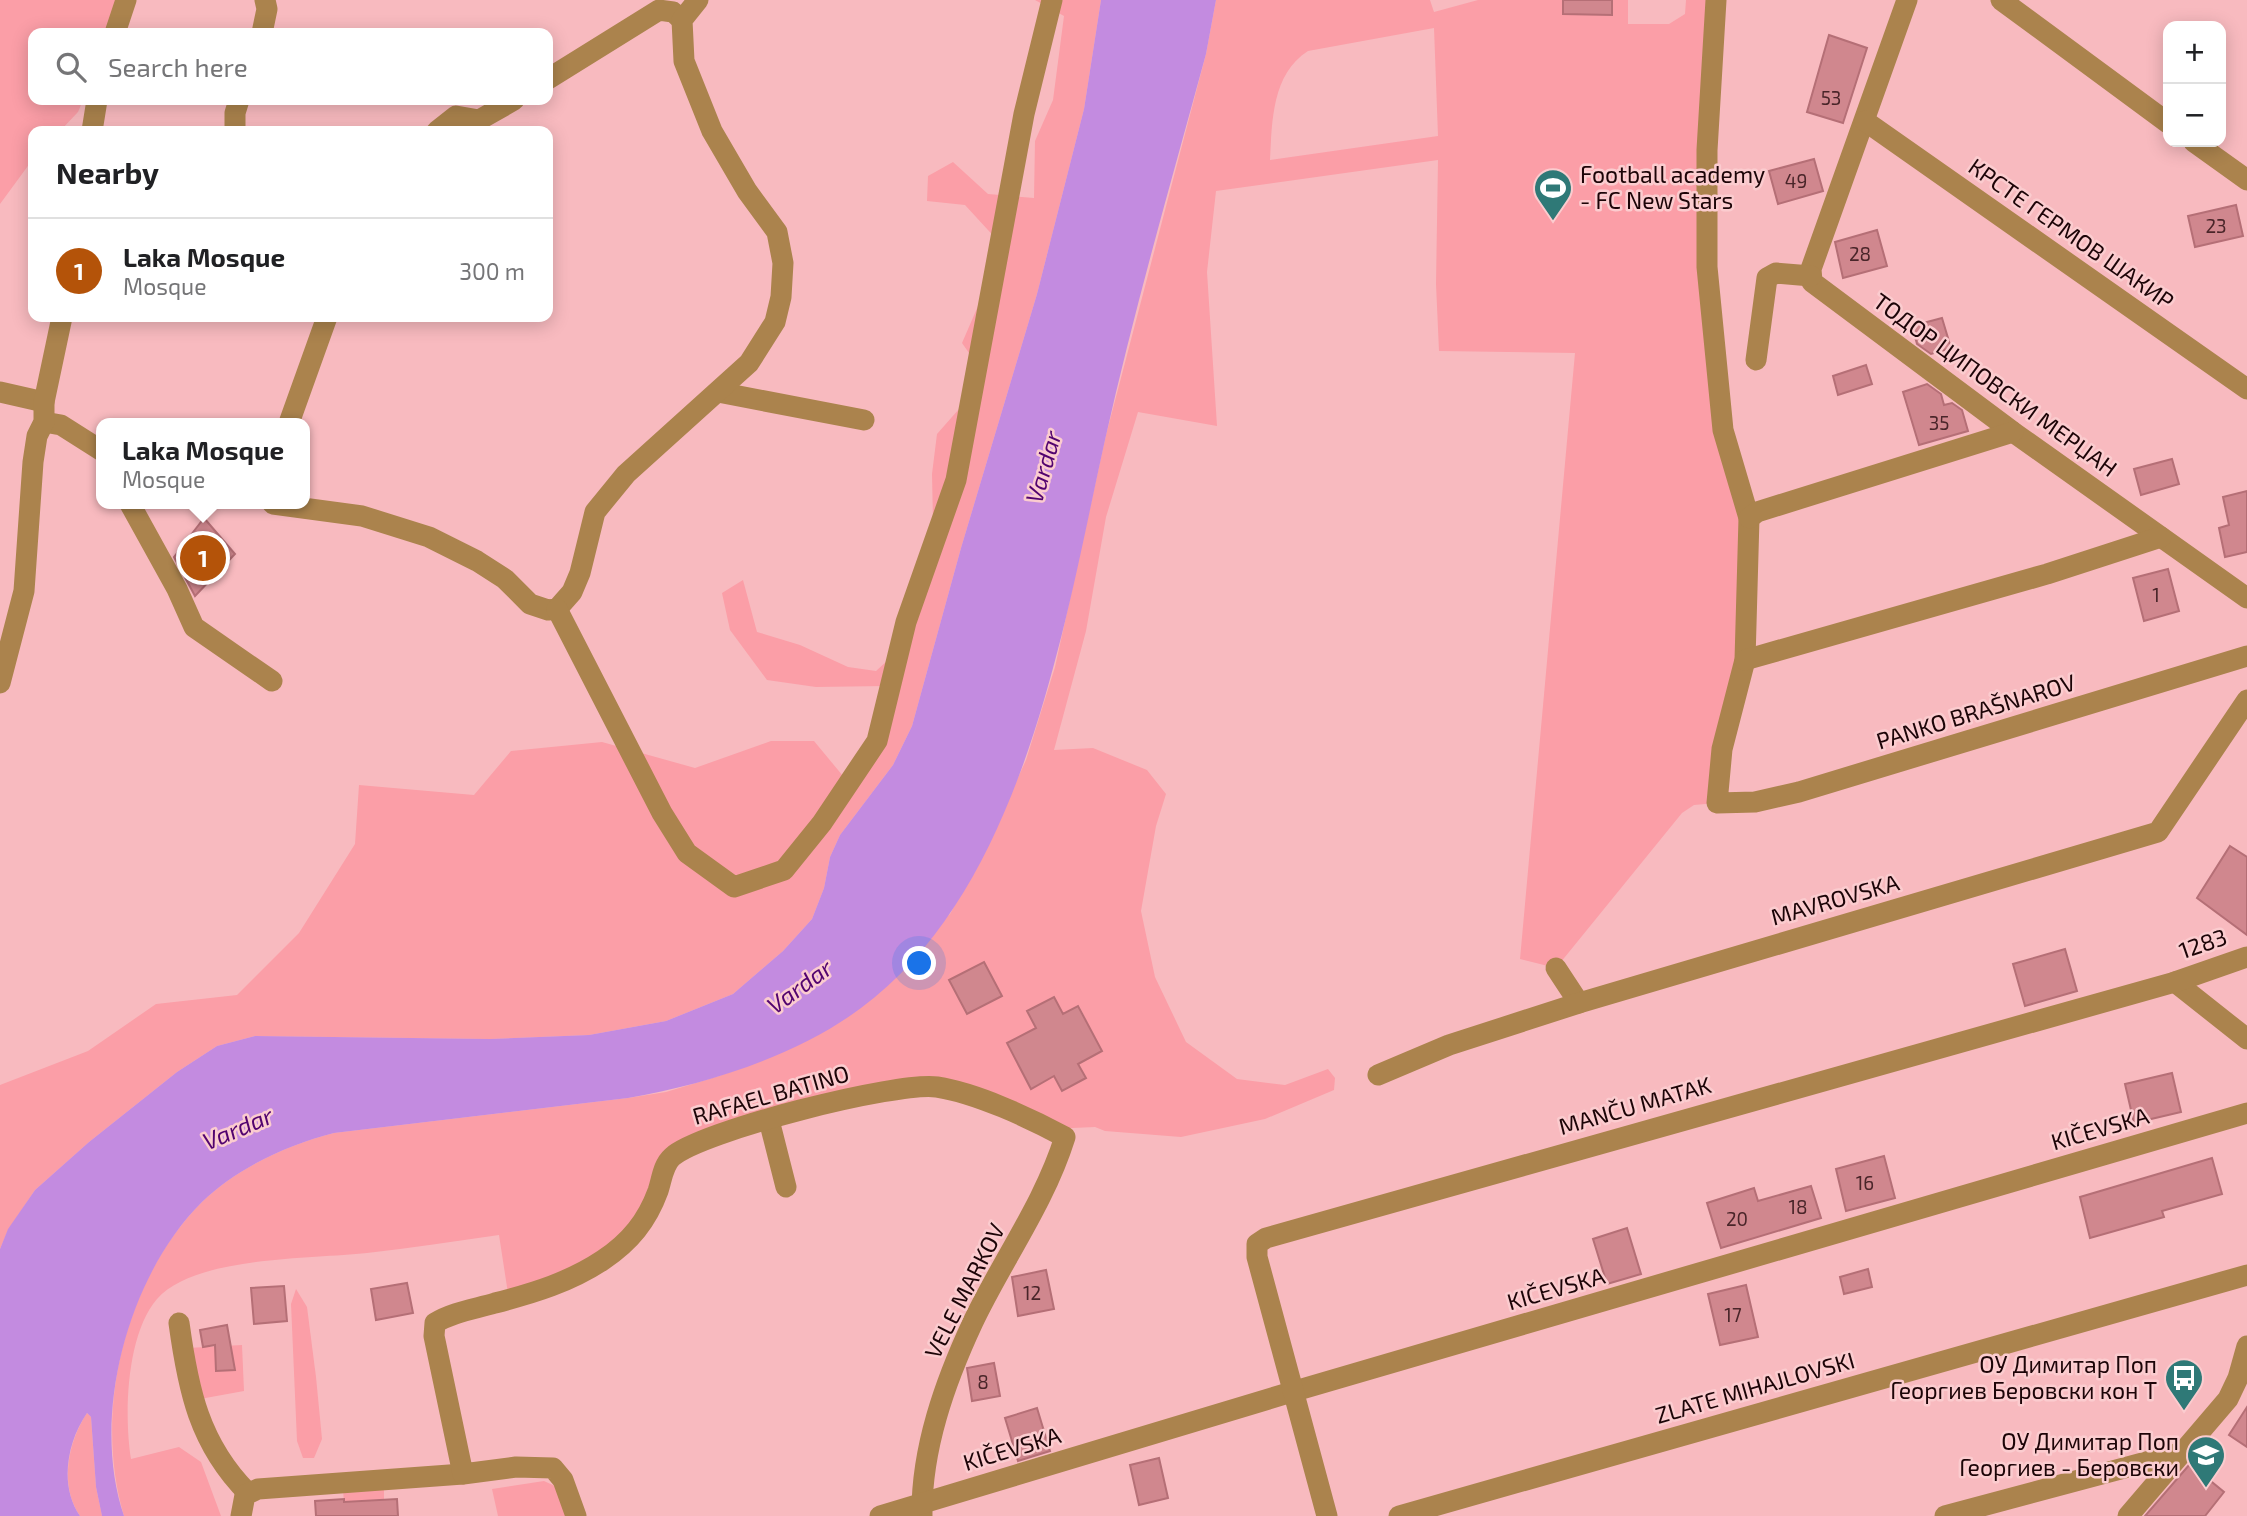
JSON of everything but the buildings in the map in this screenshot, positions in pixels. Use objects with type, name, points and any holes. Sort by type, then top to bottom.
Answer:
[{"type":"street","points":[[117,28],[126,0]]},
{"type":"street","points":[[262,28],[267,9],[265,0]]},
{"type":"street","points":[[310,509],[362,516],[429,537],[477,561],[505,579],[530,604],[548,610],[557,609],[572,592],[580,573],[594,512],[633,466],[749,363],[775,322],[783,279],[782,248],[777,232],[747,191],[712,131],[684,61],[682,20],[698,0]]},
{"type":"street","points":[[557,609],[655,801],[687,853],[734,887],[784,870],[822,823],[877,741],[906,622],[956,480],[1022,127],[1052,0]]},
{"type":"street","points":[[1716,0],[1707,150],[1707,267],[1722,423],[1749,518],[1745,660],[2047,574],[2161,537]]},
{"type":"street","points":[[1756,360],[1767,278],[1776,273],[1811,272],[1907,0]]},
{"type":"street","points":[[2001,0],[2163,119]]},
{"type":"street","points":[[553,76],[659,10],[673,12],[682,20]]},
{"type":"street","points":[[93,126],[96,105]]},
{"type":"street","points":[[234,126],[237,105]]},
{"type":"street","points":[[443,126],[456,116],[480,120],[506,105]]},
{"type":"street","name":"КРСТЕ ГЕРМОВ ШАКИР","points":[[1865,121],[2247,389]]},
{"type":"street","points":[[2201,147],[2247,180]]},
{"type":"street","name":"ТОДОР ЦИПОВСКИ МЕРЏАН","points":[[1811,272],[1812,282],[1820,290],[2012,432],[2247,598]]},
{"type":"street","points":[[0,683],[24,591],[33,462],[61,322]]},
{"type":"street","points":[[291,418],[325,322]]},
{"type":"street","points":[[718,391],[864,419]]},
{"type":"street","points":[[0,392],[44,412],[96,447]]},
{"type":"street","points":[[1749,518],[1757,512],[2012,432]]},
{"type":"street","points":[[133,509],[177,589],[194,627],[272,681]]},
{"type":"street","name":"PANKO BRAŠNAROV","points":[[1745,660],[1722,749],[1717,803],[1755,802],[1852,778],[2247,656]]},
{"type":"street","name":"MAVROVSKA","points":[[1378,1075],[1449,1045],[1579,1003],[2158,832],[2247,700]]},
{"type":"street","name":"1283","points":[[2175,982],[2247,957]]},
{"type":"street","points":[[1556,968],[1579,1003]]},
{"type":"street","points":[[2175,982],[2247,1039]]},
{"type":"street","name":"MANČU MATAK","points":[[1295,1391],[1257,1256],[1257,1244],[1266,1238],[2175,982]]},
{"type":"street","name":"RAFAEL BATINO","points":[[463,1474],[434,1336],[435,1323],[458,1313],[537,1292],[585,1271],[626,1242],[643,1222],[671,1157],[688,1147],[769,1120],[881,1091],[936,1087],[957,1092],[1065,1137]]},
{"type":"street","name":"KIČEVSKA","points":[[880,1516],[922,1510],[1295,1391],[2247,1113]]},
{"type":"street","points":[[769,1120],[786,1187]]},
{"type":"street","name":"VELE MARKOV","points":[[922,1510],[925,1463],[944,1392],[974,1321],[1044,1194],[1065,1137]]},
{"type":"street","name":"ZLATE MIHAJLOVSKI","points":[[1399,1516],[2247,1275]]},
{"type":"street","points":[[179,1322],[188,1381],[210,1445],[228,1472],[248,1493]]},
{"type":"street","points":[[2128,1516],[2228,1399],[2238,1378],[2247,1346]]},
{"type":"street","points":[[1295,1391],[1327,1516]]},
{"type":"street","points":[[1945,1516],[2180,1453]]},
{"type":"street","points":[[240,1516],[243,1499],[248,1493],[281,1487],[463,1474],[516,1466],[553,1468],[563,1479],[576,1516]]},
{"type":"shaded area","points":[[0,0],[119,0],[109,28],[28,28],[28,105],[81,105],[65,126],[28,126],[28,166],[0,204]]},
{"type":"shaded area","points":[[1035,0],[1101,0],[1084,109],[1037,294],[961,548],[912,726],[893,765],[840,835],[830,857],[824,888],[812,919],[783,951],[733,994],[666,1021],[589,1035],[490,1039],[255,1036],[217,1046],[177,1072],[89,1142],[35,1190],[8,1230],[0,1249],[0,1085],[88,1051],[156,1004],[237,995],[299,933],[355,844],[359,785],[474,795],[511,751],[602,742],[695,768],[771,741],[814,741],[843,776],[879,721],[886,686],[816,687],[767,680],[730,630],[722,593],[743,580],[757,632],[800,645],[848,667],[876,671],[912,638],[933,522],[932,474],[937,434],[959,409],[983,373],[962,343],[991,276],[999,242],[965,205],[927,201],[928,176],[953,162],[988,194],[1034,198],[1035,141],[1053,100],[1064,16]]},
{"type":"shaded area","points":[[1216,0],[1430,0],[1434,12],[1478,0],[1628,0],[1628,24],[1669,24],[1685,14],[1686,0],[1716,0],[1716,357],[1749,518],[1746,612],[1717,803],[1694,805],[1682,813],[1556,968],[1520,959],[1575,353],[1439,351],[1436,284],[1438,160],[1216,191],[1207,272],[1217,426],[1138,412],[1106,517],[1086,631],[1054,750],[1093,748],[1147,770],[1166,794],[1156,826],[1141,911],[1155,977],[1186,1042],[1237,1079],[1285,1085],[1328,1069],[1335,1078],[1334,1090],[1265,1119],[1181,1137],[1105,1131],[1095,1127],[1050,1129],[936,1087],[688,1147],[635,1233],[509,1300],[499,1235],[367,1253],[255,1262],[198,1275],[174,1285],[157,1299],[139,1333],[130,1376],[129,1441],[131,1459],[179,1447],[201,1462],[221,1516],[124,1516],[115,1476],[112,1434],[114,1392],[122,1349],[135,1308],[153,1269],[175,1234],[202,1202],[231,1179],[281,1151],[334,1133],[628,1098],[666,1092],[719,1076],[791,1048],[950,914],[985,850],[1026,760],[1055,667],[1106,435],[1206,54]],"holes":[[[1434,28],[1438,136],[1270,160],[1273,114],[1281,85],[1287,72],[1308,51]],[[984,962],[1002,996],[967,1014],[949,980]],[[1054,998],[1063,1014],[1079,1006],[1102,1051],[1078,1064],[1086,1078],[1062,1091],[1054,1076],[1031,1088],[1008,1043],[1036,1028]]]},
{"type":"shaded area","points":[[296,1289],[307,1307],[316,1377],[322,1439],[314,1458],[303,1458],[297,1441],[291,1304]]},
{"type":"shaded area","points":[[242,1345],[244,1391],[200,1399],[188,1348]]},
{"type":"shaded area","points":[[87,1413],[91,1417],[96,1487],[102,1516],[80,1516],[70,1491],[68,1464],[71,1450]]},
{"type":"shaded area","points":[[544,1481],[555,1486],[567,1516],[498,1516],[492,1489]]},
{"type":"shaded area","points":[[384,1488],[384,1500],[345,1516],[343,1489]]},
{"type":"water","name":"Vardar","points":[[1101,0],[1216,0],[1206,54],[1116,391],[1053,669],[1029,748],[999,824],[962,895],[917,957],[861,1008],[836,1025],[779,1054],[719,1076],[628,1098],[334,1133],[298,1144],[247,1168],[202,1202],[176,1232],[154,1268],[136,1307],[122,1349],[114,1392],[111,1435],[115,1477],[124,1516],[102,1516],[96,1487],[91,1417],[87,1413],[70,1450],[68,1464],[69,1491],[80,1516],[0,1516],[0,1249],[8,1229],[35,1190],[89,1142],[177,1072],[217,1046],[255,1036],[490,1039],[589,1035],[666,1021],[733,994],[783,951],[812,919],[824,888],[830,857],[840,835],[893,765],[912,726],[961,548],[1037,294],[1084,109]]},
{"type":"place","name":"Football academy - FC New Stars","points":[[1553,222]]},
{"type":"place","name":"Laka Mosque","points":[[203,558]]},
{"type":"place","name":"ОУ Димитар Поп Георгиев Беровски кон Т","points":[[2184,1412]]},
{"type":"place","name":"ОУ Димитар Поп Георгиев - Беровски","points":[[2206,1489]]}]
